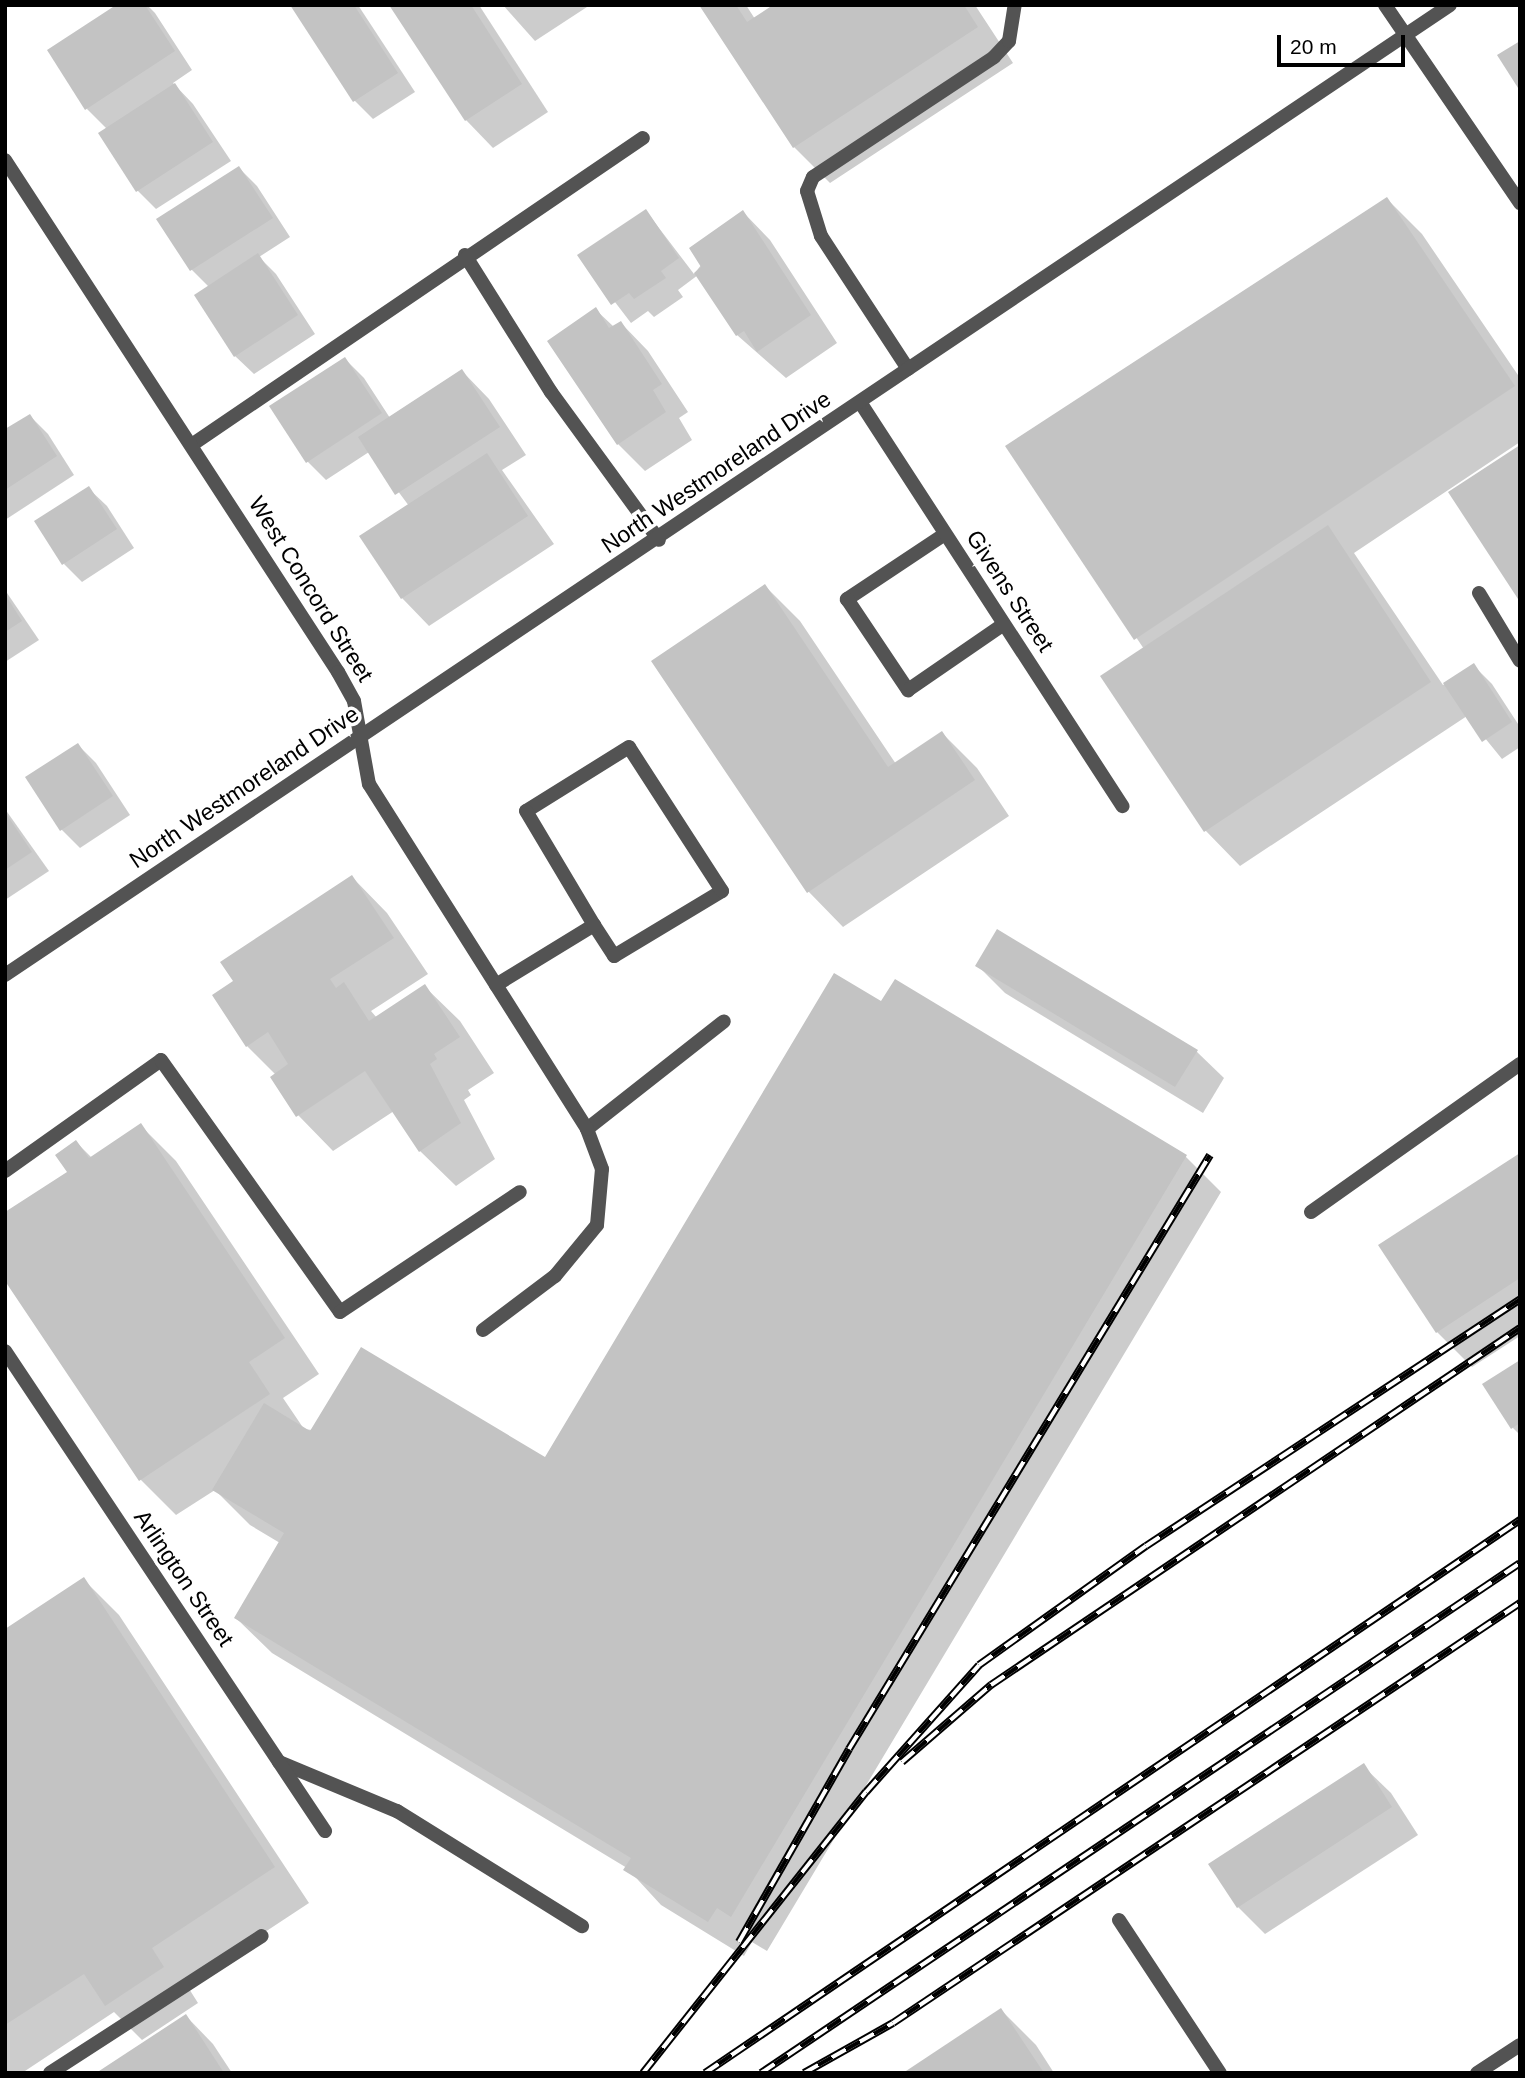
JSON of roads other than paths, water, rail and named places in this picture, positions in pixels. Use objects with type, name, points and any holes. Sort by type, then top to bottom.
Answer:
[{"type":"street","points":[[908,369],[821,236],[807,191],[813,177],[994,57],[1009,40],[1015,5]]},
{"type":"street","points":[[1385,5],[1520,203]]},
{"type":"street","name":"North Westmoreland Drive","points":[[5,975],[659,540],[908,369],[1450,5]]},
{"type":"street","points":[[193,444],[465,255],[643,138]]},
{"type":"street","name":"West Concord Street","points":[[5,160],[193,444],[338,672],[354,701],[369,783],[587,1129],[602,1169],[597,1225],[555,1276],[483,1330]]},
{"type":"street","points":[[465,255],[551,392],[659,540]]},
{"type":"street","name":"Givens Street","points":[[860,402],[1122,806]]},
{"type":"street","points":[[945,534],[847,599],[908,690],[1004,624]]},
{"type":"street","points":[[1479,593],[1520,661]]},
{"type":"street","points":[[629,747],[722,891],[614,956],[594,925],[526,811],[629,747]]},
{"type":"street","points":[[496,985],[594,925]]},
{"type":"street","points":[[587,1129],[724,1021]]},
{"type":"street","points":[[5,1171],[160,1060],[340,1312],[520,1192]]},
{"type":"street","points":[[1311,1212],[1520,1064]]},
{"type":"street","name":"Arlington Street","points":[[5,1351],[325,1831]]},
{"type":"street","points":[[279,1762],[397,1811],[582,1926]]},
{"type":"street","points":[[1119,1920],[1220,2073]]},
{"type":"street","points":[[57,2071],[262,1936]]},
{"type":"street","points":[[1477,2073],[1520,2045]]},
{"type":"railway","points":[[739,1942],[849,1749],[1210,1155]]},
{"type":"railway","points":[[643,2073],[866,1792],[979,1665],[1146,1546],[1520,1299]]},
{"type":"railway","points":[[902,1762],[991,1685],[1520,1328]]},
{"type":"railway","points":[[705,2073],[1520,1520]]},
{"type":"railway","points":[[761,2073],[1520,1563]]},
{"type":"railway","points":[[804,2073],[893,2023],[1520,1603]]}]
